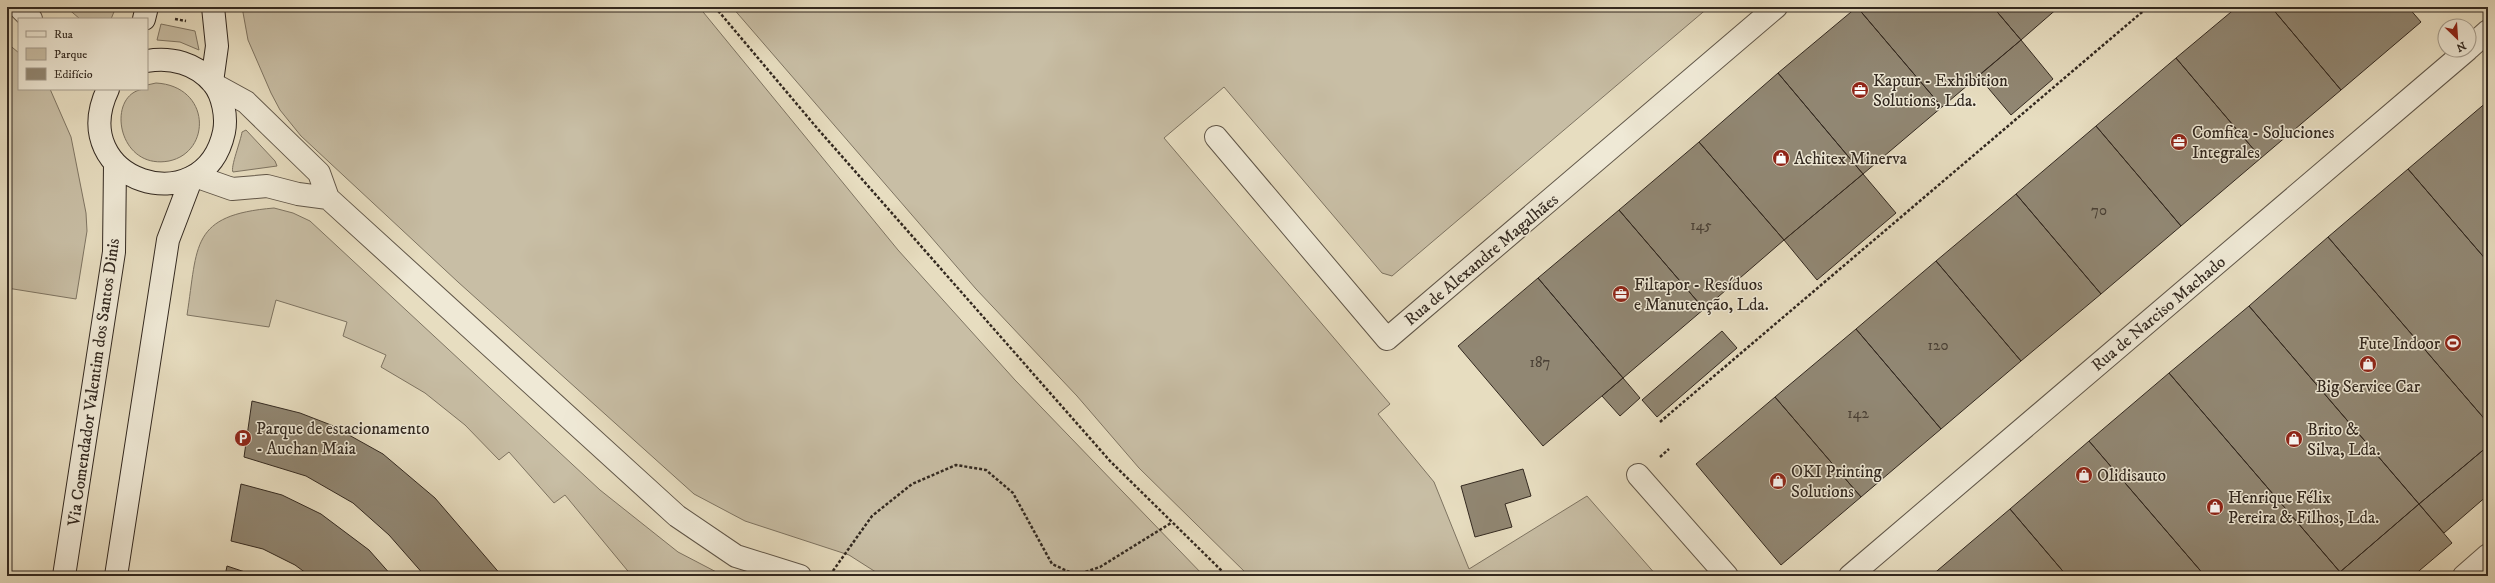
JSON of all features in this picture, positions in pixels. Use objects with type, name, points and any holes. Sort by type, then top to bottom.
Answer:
[{"type":"street","points":[[18,7],[30,18]]},
{"type":"street","points":[[144,18],[147,7]]},
{"type":"street","points":[[116,576],[168,240],[193,177],[213,159],[222,143],[226,125],[224,107],[213,83],[217,46],[213,7]]},
{"type":"street","name":"Rua de Alexandre Magalhães","points":[[1216,137],[1387,339],[1776,7]]},
{"type":"street","points":[[2477,41],[2488,31]]},
{"type":"street","name":"Rua de Narciso Machado","points":[[1850,576],[2458,58]]},
{"type":"street","points":[[148,61],[161,59],[178,61],[195,68],[213,83],[246,102],[319,173],[328,198],[677,516],[736,556],[800,576]]},
{"type":"street","points":[[108,90],[102,102],[99,119],[100,135],[106,150],[115,164],[128,175],[143,182],[159,185],[193,177],[232,189],[267,186],[298,194],[328,198]]},
{"type":"street","name":"Via Comendador Valentim dos Santos Dinis","points":[[64,576],[114,252],[115,164]]},
{"type":"street","points":[[1638,475],[1727,576]]},
{"type":"street","points":[[2464,576],[2488,555]]},
{"type":"path","points":[[715,7],[822,134],[1110,461],[1170,523],[1227,576]]},
{"type":"path","points":[[1660,422],[2148,7]]},
{"type":"path","points":[[172,18],[194,22]]},
{"type":"path","points":[[830,576],[872,516],[912,484],[956,465],[986,470],[1013,493],[1052,564],[1076,575],[1100,567],[1170,523]]},
{"type":"green space","points":[[66,7],[116,7],[111,18],[79,18]]},
{"type":"green space","points":[[242,7],[699,7],[898,250],[1015,380],[1204,576],[882,576],[849,555],[745,521],[694,494],[458,282],[301,136],[280,110],[271,93],[248,40]]},
{"type":"green space","points":[[732,7],[1709,7],[1392,276],[1382,273],[1224,87],[1164,138],[1390,404],[1378,414],[1434,482],[1469,569],[1587,496],[1657,576],[1249,576],[1139,468],[1077,396],[976,289]]},
{"type":"green space","points":[[161,24],[195,31],[199,50],[180,42],[157,40]]},
{"type":"green space","points":[[7,43],[18,52],[18,90],[50,90],[71,137],[86,213],[87,231],[76,299],[7,288]]},
{"type":"green space","points":[[156,83],[174,87],[187,95],[196,107],[199,120],[198,133],[193,145],[183,155],[169,161],[151,161],[137,154],[127,143],[122,129],[121,114],[125,102],[134,93],[148,90],[148,85]]},
{"type":"green space","points":[[246,130],[275,161],[277,166],[233,172],[232,169],[242,132]]},
{"type":"green space","points":[[274,208],[293,213],[310,221],[600,490],[678,552],[724,576],[632,576],[565,495],[554,503],[509,452],[499,460],[465,425],[425,393],[381,367],[386,355],[343,336],[347,322],[276,300],[269,327],[187,315],[197,252],[203,238],[212,226],[227,218],[247,212]]},
{"type":"building","points":[[1857,7],[1993,7],[2021,40],[1942,107]]},
{"type":"building","name":"Kaptur - Exhibition Solutions, Lda.","points":[[1857,7],[1942,107],[1863,174],[1778,73]]},
{"type":"building","points":[[1993,7],[2059,7],[2021,40]]},
{"type":"building","points":[[2237,7],[2271,7],[2341,90],[2261,158],[2176,58]]},
{"type":"building","points":[[2271,7],[2408,7],[2421,22],[2341,90]]},
{"type":"building","points":[[2021,40],[2053,79],[2011,115],[1978,76]]},
{"type":"building","name":"Comfica - Soluciones Integrales","points":[[2176,58],[2261,158],[2181,226],[2096,126]]},
{"type":"building","points":[[1778,73],[1863,174],[1784,240],[1699,142]]},
{"type":"building","points":[[2488,101],[2488,262],[2408,169]]},
{"type":"building","points":[[2096,126],[2181,226],[2101,294],[2016,194]]},
{"type":"building","points":[[1699,142],[1784,240],[1704,309],[1619,210]]},
{"type":"building","name":"Fute Indoor","points":[[2408,169],[2488,262],[2488,423],[2328,237]]},
{"type":"building","points":[[1863,174],[1896,213],[1817,280],[1784,240]]},
{"type":"building","points":[[2016,194],[2101,294],[2021,361],[1936,261]]},
{"type":"building","points":[[1619,210],[1704,309],[1623,378],[1538,278]]},
{"type":"building","name":"Big Service Car","points":[[2328,237],[2488,423],[2488,446],[2419,504],[2249,306]]},
{"type":"building","points":[[1936,261],[2021,361],[1941,429],[1856,329]]},
{"type":"building","points":[[1538,278],[1623,378],[1543,446],[1458,346]]},
{"type":"building","name":"Brito & Silva, Lda.","points":[[2249,306],[2419,504],[2340,572],[2169,373]]},
{"type":"building","points":[[1856,329],[1941,429],[1861,497],[1775,397]]},
{"type":"building","points":[[1722,331],[1737,348],[1657,417],[1642,400]]},
{"type":"building","name":"Henrique Félix Pereira & Filhos, Lda.","points":[[2169,373],[2340,572],[2336,576],[2205,576],[2089,441]]},
{"type":"building","points":[[1623,378],[1640,398],[1620,416],[1602,396]]},
{"type":"building","points":[[1775,397],[1861,497],[1781,565],[1696,464]]},
{"type":"building","points":[[252,401],[300,413],[331,425],[383,454],[435,498],[502,576],[425,576],[389,535],[353,503],[306,476],[244,457]]},
{"type":"building","name":"Olidisauto","points":[[2089,441],[2205,576],[2067,576],[2010,509]]},
{"type":"building","points":[[2488,446],[2488,495],[2444,533],[2419,504]]},
{"type":"building","points":[[1523,469],[1531,496],[1505,504],[1512,527],[1475,537],[1461,486]]},
{"type":"building","points":[[241,484],[282,495],[321,514],[369,550],[392,576],[310,576],[295,565],[263,549],[231,541]]},
{"type":"building","points":[[2419,504],[2452,543],[2413,576],[2343,576],[2340,572]]},
{"type":"building","points":[[2010,509],[2067,576],[1931,576]]},
{"type":"building","points":[[227,566],[257,576],[225,576]]},
{"type":"place","name":"Kaptur - Exhibition Solutions, Lda.","points":[[1860,90]]},
{"type":"place","name":"Comfica - Soluciones Integrales","points":[[2179,142]]},
{"type":"place","name":"Achitex Minerva","points":[[1781,158]]},
{"type":"place","name":"Filtapor - Resíduos e Manutenção, Lda.","points":[[1621,294]]},
{"type":"place","name":"Fute Indoor","points":[[2453,343]]},
{"type":"place","name":"Big Service Car","points":[[2368,364]]},
{"type":"place","name":"Parque de estacionamento - Auchan Maia","points":[[243,438]]},
{"type":"place","name":"Brito & Silva, Lda.","points":[[2294,439]]},
{"type":"place","name":"Olidisauto","points":[[2084,475]]},
{"type":"place","name":"OKI Printing Solutions","points":[[1778,481]]},
{"type":"place","name":"Henrique Félix Pereira & Filhos, Lda.","points":[[2215,507]]}]
